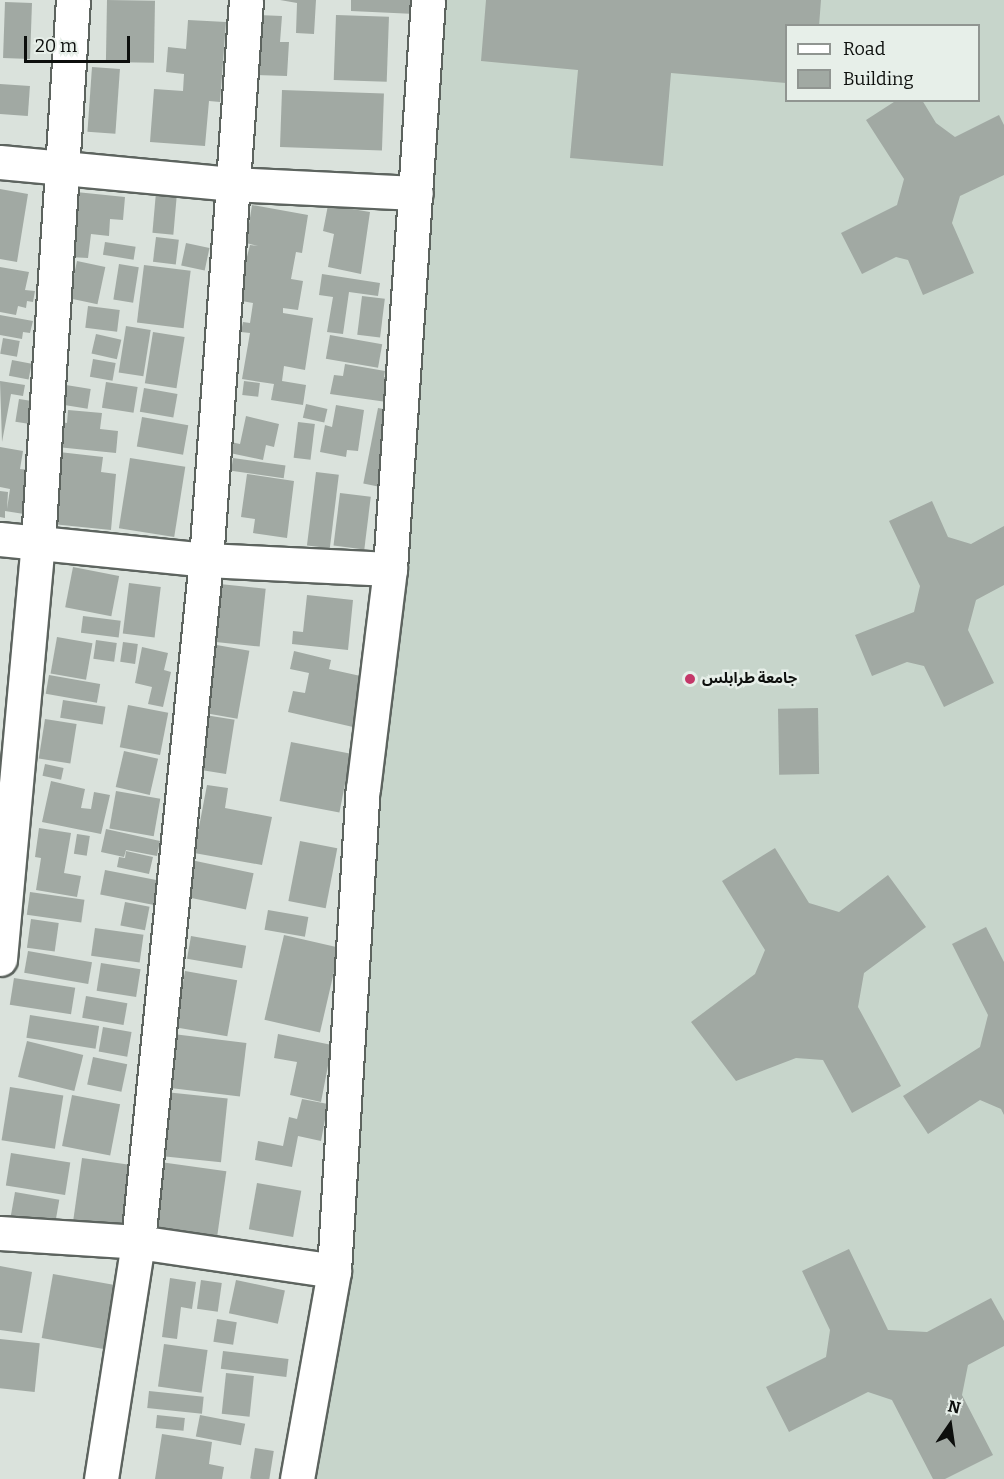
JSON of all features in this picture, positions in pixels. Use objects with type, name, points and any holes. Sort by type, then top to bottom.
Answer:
[{"type":"street","points":[[0,959],[3,869],[38,542],[73,0]]},
{"type":"street","points":[[101,1479],[138,1242],[206,561],[231,184],[246,0]]},
{"type":"street","points":[[297,1479],[334,1271],[363,789],[390,569],[428,0]]},
{"type":"street","points":[[0,162],[231,184],[416,193]]},
{"type":"street","points":[[0,539],[206,561],[390,569]]},
{"type":"street","points":[[0,1233],[138,1242],[334,1271]]},
{"type":"shaded area","name":"جامعة طرابلس","points":[[428,0],[1004,0],[1004,1479],[297,1479],[334,1271]]},
{"type":"building","points":[[107,0],[155,1],[154,63],[106,62]]},
{"type":"building","points":[[280,0],[316,0],[314,34],[296,33],[297,3]]},
{"type":"building","points":[[351,0],[416,0],[415,14],[351,11]]},
{"type":"building","points":[[486,0],[821,0],[819,24],[785,24],[785,83],[671,73],[663,166],[570,158],[578,70],[481,61]]},
{"type":"building","points":[[5,2],[32,3],[30,59],[3,58]]},
{"type":"building","points":[[258,15],[282,16],[280,42],[289,42],[287,76],[256,75]]},
{"type":"building","points":[[336,15],[389,17],[387,82],[334,80]]},
{"type":"building","points":[[188,20],[226,22],[220,102],[209,101],[205,146],[150,142],[154,89],[183,91],[184,74],[166,72],[168,47],[186,49]]},
{"type":"building","points":[[92,67],[120,69],[115,134],[87,132]]},
{"type":"building","points":[[0,84],[30,86],[28,116],[0,114]]},
{"type":"building","points":[[282,90],[384,94],[382,151],[280,147]]},
{"type":"building","points":[[894,102],[923,102],[936,123],[955,137],[999,115],[1004,125],[1004,175],[960,196],[952,223],[974,273],[923,295],[908,260],[896,257],[862,274],[841,233],[897,205],[904,179],[866,120]]},
{"type":"building","points":[[0,189],[28,194],[17,262],[0,259]]},
{"type":"building","points":[[76,192],[125,197],[123,220],[110,219],[109,236],[91,234],[88,258],[69,257]]},
{"type":"building","points":[[156,192],[177,194],[173,235],[152,233]]},
{"type":"building","points":[[252,205],[308,215],[302,253],[296,252],[291,279],[303,281],[298,310],[283,308],[283,313],[313,318],[305,370],[284,366],[282,381],[306,385],[303,405],[271,400],[274,384],[242,379],[250,333],[241,332],[243,322],[250,323],[253,303],[236,300],[250,245],[258,246],[246,243]]},
{"type":"building","points":[[328,205],[370,212],[361,274],[328,267],[334,234],[323,231]]},
{"type":"building","points":[[156,237],[179,240],[176,265],[153,262]]},
{"type":"building","points":[[105,242],[136,247],[134,260],[103,255]]},
{"type":"building","points":[[186,243],[209,248],[205,270],[181,265]]},
{"type":"building","points":[[77,261],[105,267],[97,304],[69,298]]},
{"type":"building","points":[[119,264],[139,267],[133,303],[113,300]]},
{"type":"building","points":[[144,265],[191,271],[184,328],[137,323]]},
{"type":"building","points":[[0,267],[29,272],[25,290],[35,291],[33,302],[27,301],[26,308],[18,306],[16,315],[0,312]]},
{"type":"building","points":[[322,274],[380,283],[378,296],[349,292],[343,334],[327,332],[333,297],[319,295]]},
{"type":"building","points":[[362,296],[385,299],[380,338],[357,335]]},
{"type":"building","points":[[88,306],[120,310],[117,332],[85,328]]},
{"type":"building","points":[[0,315],[33,321],[30,333],[23,332],[22,339],[0,335]]},
{"type":"building","points":[[126,326],[151,330],[143,376],[119,372]]},
{"type":"building","points":[[153,332],[185,337],[176,388],[145,383]]},
{"type":"building","points":[[96,334],[121,340],[117,359],[92,353]]},
{"type":"building","points":[[330,335],[382,344],[378,368],[326,359]]},
{"type":"building","points":[[3,338],[20,341],[17,357],[0,354]]},
{"type":"building","points":[[93,359],[116,363],[113,381],[90,377]]},
{"type":"building","points":[[12,360],[32,364],[29,380],[9,376]]},
{"type":"building","points":[[345,364],[385,371],[384,377],[398,380],[394,403],[330,394],[334,375],[343,376]]},
{"type":"building","points":[[0,381],[25,385],[23,396],[11,394],[2,442]]},
{"type":"building","points":[[244,381],[260,383],[258,397],[242,395]]},
{"type":"building","points":[[106,382],[138,387],[134,413],[102,408]]},
{"type":"building","points":[[66,385],[91,389],[88,409],[63,405]]},
{"type":"building","points":[[144,388],[177,394],[173,418],[140,412]]},
{"type":"building","points":[[19,399],[37,402],[33,425],[15,422]]},
{"type":"building","points":[[306,404],[327,409],[324,423],[303,418]]},
{"type":"building","points":[[336,405],[364,410],[358,451],[347,450],[346,457],[320,452],[325,425],[332,427]]},
{"type":"building","points":[[378,408],[398,412],[383,487],[363,484]]},
{"type":"building","points":[[68,410],[102,413],[100,429],[118,431],[116,453],[57,447],[60,422],[67,423]]},
{"type":"building","points":[[246,416],[279,424],[274,447],[266,445],[263,460],[225,452],[226,441],[240,444]]},
{"type":"building","points":[[142,417],[188,425],[183,455],[137,447]]},
{"type":"building","points":[[298,422],[315,424],[310,460],[294,458]]},
{"type":"building","points":[[0,447],[23,451],[20,469],[31,470],[24,514],[5,511],[5,518],[0,517],[0,491],[8,492],[7,509],[10,489],[0,487]]},
{"type":"building","points":[[59,452],[103,457],[101,472],[116,474],[111,530],[52,524]]},
{"type":"building","points":[[130,458],[185,467],[174,537],[119,528]]},
{"type":"building","points":[[233,458],[285,465],[284,478],[231,471]]},
{"type":"building","points":[[316,472],[339,475],[330,548],[307,545]]},
{"type":"building","points":[[247,474],[294,481],[287,538],[253,533],[255,519],[241,517]]},
{"type":"building","points":[[340,493],[371,497],[364,549],[334,546]]},
{"type":"building","points":[[932,501],[948,537],[971,544],[1004,526],[1004,585],[976,600],[968,630],[994,683],[944,707],[924,666],[907,662],[872,676],[855,635],[914,612],[920,586],[889,521]]},
{"type":"building","points":[[73,567],[119,576],[111,616],[65,607]]},
{"type":"building","points":[[129,583],[161,587],[155,638],[123,634]]},
{"type":"building","points":[[210,583],[266,589],[260,647],[204,641]]},
{"type":"building","points":[[307,595],[353,600],[348,650],[292,644],[293,631],[303,632]]},
{"type":"building","points":[[83,616],[121,621],[119,638],[81,633]]},
{"type":"building","points":[[57,637],[92,643],[86,680],[51,673]]},
{"type":"building","points":[[96,640],[117,643],[114,662],[93,659]]},
{"type":"building","points":[[123,642],[138,644],[135,664],[120,662]]},
{"type":"building","points":[[211,644],[249,651],[237,719],[199,712]]},
{"type":"building","points":[[142,647],[168,653],[164,670],[171,672],[163,707],[148,704],[152,687],[135,683]]},
{"type":"building","points":[[294,651],[331,660],[329,669],[365,677],[353,727],[288,712],[293,691],[305,693],[309,673],[290,669]]},
{"type":"building","points":[[49,675],[100,684],[97,703],[46,694]]},
{"type":"building","points":[[63,700],[105,707],[103,725],[60,718]]},
{"type":"building","points":[[128,705],[168,713],[160,755],[120,747]]},
{"type":"building","points":[[818,708],[819,774],[779,775],[778,709]]},
{"type":"building","points":[[205,715],[235,720],[226,774],[196,769]]},
{"type":"building","points":[[45,719],[77,724],[70,764],[39,759]]},
{"type":"building","points":[[291,742],[351,754],[339,813],[280,801]]},
{"type":"building","points":[[124,751],[158,759],[150,795],[116,787]]},
{"type":"building","points":[[45,764],[64,768],[61,780],[43,776]]},
{"type":"building","points":[[51,781],[85,789],[81,808],[91,809],[94,792],[110,795],[101,834],[42,822]]},
{"type":"building","points":[[207,785],[228,788],[225,808],[272,817],[262,865],[194,853]]},
{"type":"building","points":[[116,791],[160,799],[154,836],[109,828]]},
{"type":"building","points":[[39,828],[71,833],[64,873],[81,876],[77,897],[36,890],[41,858],[35,857]]},
{"type":"building","points":[[106,829],[160,841],[157,856],[126,850],[124,857],[101,852]]},
{"type":"building","points":[[77,834],[90,836],[87,856],[74,854]]},
{"type":"building","points":[[300,841],[337,848],[326,908],[288,901]]},
{"type":"building","points":[[775,848],[809,903],[839,912],[888,875],[926,927],[864,973],[858,1007],[901,1086],[852,1113],[823,1060],[796,1058],[736,1081],[691,1022],[755,974],[765,950],[722,881]]},
{"type":"building","points":[[126,851],[153,857],[149,874],[117,867],[119,857],[125,858]]},
{"type":"building","points":[[191,860],[254,873],[246,909],[183,896]]},
{"type":"building","points":[[105,870],[168,882],[163,907],[100,895]]},
{"type":"building","points":[[30,892],[84,900],[81,922],[27,915]]},
{"type":"building","points":[[125,902],[150,907],[145,930],[120,926]]},
{"type":"building","points":[[268,910],[308,917],[305,937],[265,930]]},
{"type":"building","points":[[31,919],[59,923],[55,952],[27,948]]},
{"type":"building","points":[[986,927],[1004,962],[1004,1115],[1001,1109],[980,1100],[928,1134],[903,1096],[980,1047],[988,1015],[952,944]]},
{"type":"building","points":[[95,928],[144,935],[140,963],[91,956]]},
{"type":"building","points":[[284,935],[340,948],[320,1033],[264,1020]]},
{"type":"building","points":[[191,936],[246,946],[242,968],[187,959]]},
{"type":"building","points":[[28,951],[92,962],[88,984],[24,973]]},
{"type":"building","points":[[101,963],[141,969],[136,997],[97,991]]},
{"type":"building","points":[[185,971],[237,980],[227,1036],[175,1027]]},
{"type":"building","points":[[14,978],[75,988],[71,1014],[10,1005]]},
{"type":"building","points":[[86,996],[127,1003],[124,1025],[82,1018]]},
{"type":"building","points":[[30,1015],[99,1026],[96,1049],[26,1038]]},
{"type":"building","points":[[103,1027],[132,1032],[127,1057],[99,1052]]},
{"type":"building","points":[[173,1034],[246,1043],[240,1097],[166,1088]]},
{"type":"building","points":[[278,1034],[332,1045],[321,1102],[290,1095],[297,1062],[274,1058]]},
{"type":"building","points":[[27,1041],[83,1055],[74,1091],[18,1077]]},
{"type":"building","points":[[93,1057],[127,1064],[121,1092],[87,1084]]},
{"type":"building","points":[[10,1087],[63,1095],[55,1149],[2,1140]]},
{"type":"building","points":[[165,1092],[228,1099],[221,1162],[158,1156]]},
{"type":"building","points":[[72,1095],[120,1104],[110,1155],[62,1146]]},
{"type":"building","points":[[302,1099],[328,1104],[321,1141],[298,1136],[292,1167],[255,1160],[258,1141],[283,1146],[289,1117],[297,1119]]},
{"type":"building","points":[[11,1153],[70,1162],[65,1195],[6,1186]]},
{"type":"building","points":[[82,1158],[136,1166],[128,1228],[73,1220]]},
{"type":"building","points":[[160,1162],[226,1171],[216,1243],[150,1233]]},
{"type":"building","points":[[257,1183],[301,1191],[293,1237],[249,1229]]},
{"type":"building","points":[[15,1192],[59,1200],[55,1223],[11,1216]]},
{"type":"building","points":[[849,1249],[888,1330],[927,1332],[991,1298],[1004,1321],[1004,1346],[968,1365],[962,1395],[993,1455],[945,1479],[933,1479],[892,1400],[868,1392],[789,1432],[766,1387],[826,1357],[830,1330],[802,1271]]},
{"type":"building","points":[[0,1266],[32,1272],[22,1333],[0,1330]]},
{"type":"building","points":[[53,1274],[119,1286],[108,1350],[42,1338]]},
{"type":"building","points":[[170,1278],[196,1282],[192,1309],[181,1307],[177,1339],[162,1337]]},
{"type":"building","points":[[201,1280],[222,1283],[218,1312],[197,1309]]},
{"type":"building","points":[[236,1280],[285,1290],[278,1324],[229,1313]]},
{"type":"building","points":[[217,1319],[237,1322],[233,1345],[213,1342]]},
{"type":"building","points":[[0,1339],[40,1343],[35,1392],[0,1388]]},
{"type":"building","points":[[164,1344],[208,1350],[202,1393],[158,1387]]},
{"type":"building","points":[[223,1351],[289,1359],[286,1377],[221,1369]]},
{"type":"building","points":[[226,1373],[254,1376],[250,1417],[222,1414]]},
{"type":"building","points":[[149,1391],[204,1397],[202,1414],[147,1408]]},
{"type":"building","points":[[157,1415],[185,1418],[183,1431],[156,1428]]},
{"type":"building","points":[[200,1415],[245,1424],[241,1445],[196,1437]]},
{"type":"building","points":[[162,1434],[212,1442],[209,1464],[224,1467],[222,1479],[155,1479]]},
{"type":"building","points":[[255,1448],[274,1451],[269,1479],[250,1479]]},
{"type":"place","name":"جامعة طرابلس","points":[[690,679]]}]
